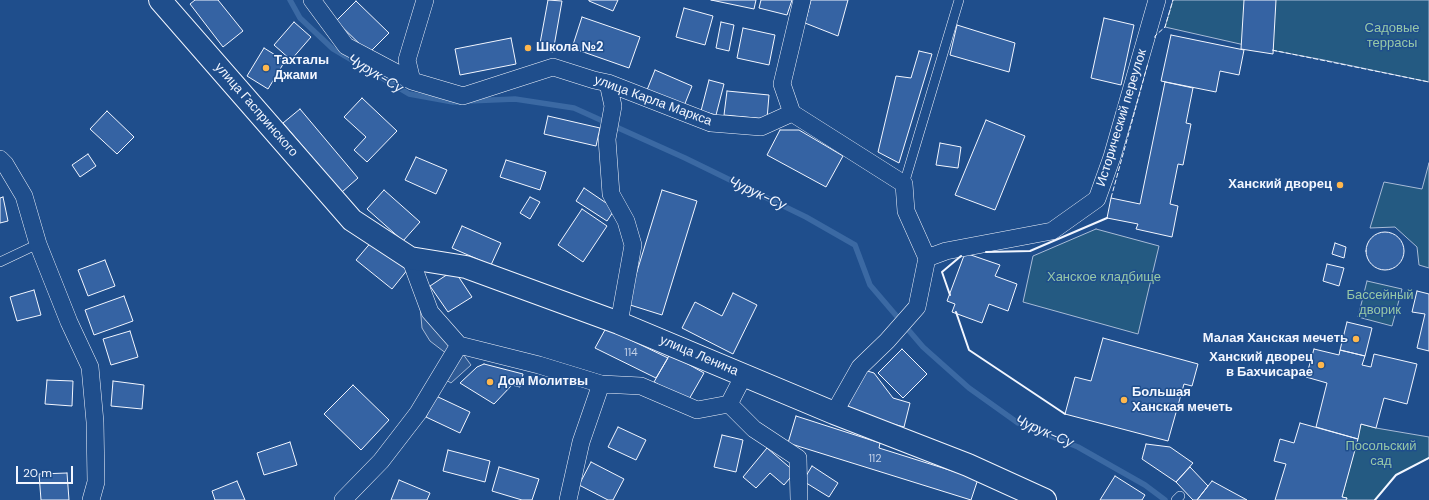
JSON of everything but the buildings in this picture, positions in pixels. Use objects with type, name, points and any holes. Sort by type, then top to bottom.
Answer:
[{"type":"main road","name":"улица Гаспринского","points":[[160,0],[352,220]]},
{"type":"main road","name":"улица Ленина","points":[[352,220],[410,258],[466,267],[619,323],[834,413],[968,465],[1036,498]]},
{"type":"street","name":"улица Карла Маркса","points":[[312,0],[346,46],[412,81],[463,96],[553,67],[608,83],[711,124],[761,127],[792,114]]},
{"type":"street","points":[[412,81],[407,60],[425,0]]},
{"type":"street","points":[[802,0],[782,84],[792,114],[904,184],[906,211],[928,258],[917,307],[887,341],[860,367],[834,413]]},
{"type":"street","name":"Исторический переулок","points":[[928,258],[946,251],[1052,231],[1098,199],[1112,157],[1158,0]]},
{"type":"street","points":[[608,83],[613,106],[607,139],[611,194],[626,221],[633,245],[619,323]]},
{"type":"street","points":[[0,159],[5,164],[24,196],[38,244],[69,322],[90,367],[95,422],[96,482],[91,500]]},
{"type":"street","points":[[410,258],[430,312],[459,345],[539,365],[601,384],[641,386],[697,410],[729,404]]},
{"type":"street","points":[[343,500],[381,461],[418,413],[459,345]]},
{"type":"street","points":[[729,404],[744,375]]},
{"type":"street","points":[[568,500],[581,442],[601,384]]},
{"type":"street","points":[[729,404],[754,429],[798,458],[799,500]]},
{"type":"lane","points":[[904,184],[959,0]]},
{"type":"lane","points":[[0,262],[38,244]]},
{"type":"green space","name":"Садовые террасы","points":[[1173,0],[1429,0],[1429,82],[1249,46],[1165,27]]},
{"type":"green space","points":[[1429,163],[1429,268],[1419,265],[1417,247],[1395,227],[1370,228],[1384,182],[1422,189]]},
{"type":"green space","name":"Ханское кладбище","points":[[1096,229],[1159,246],[1138,334],[1023,302],[1033,256]]},
{"type":"green space","name":"Бассейный дворик","points":[[1367,281],[1402,289],[1392,326],[1358,317]]},
{"type":"green space","name":"Посольский сад","points":[[1361,424],[1429,437],[1429,458],[1396,475],[1375,500],[1346,500],[1347,498],[1342,497]]},
{"type":"shaded area","points":[[419,294],[471,365],[451,383],[441,377],[447,354],[430,341],[422,328]]},
{"type":"waterway","name":"Чурук-Су","points":[[290,0],[300,18],[333,49],[409,94],[460,102]]},
{"type":"waterway","name":"Чурук-Су","points":[[468,101],[515,99],[574,108],[685,158],[806,217],[855,245],[870,285],[923,347],[969,388],[1018,423],[1078,447],[1145,485],[1165,500]]},
{"type":"fence","points":[[1155,38],[1155,36],[1165,27],[1173,0]]},
{"type":"fence","points":[[1272,50],[1429,82]]},
{"type":"fence","points":[[1111,198],[1148,63]]},
{"type":"wall","points":[[986,252],[1030,251],[1107,218]]},
{"type":"wall","points":[[950,295],[942,272],[961,256]]},
{"type":"wall","points":[[956,312],[969,350],[1065,414]]},
{"type":"wall","points":[[1375,500],[1396,475],[1429,458]]},
{"type":"place","name":"Школа №2","points":[[528,48]]},
{"type":"place","name":"Тахталы Джами","points":[[266,68]]},
{"type":"place","name":"Ханский дворец","points":[[1340,185]]},
{"type":"place","name":"Малая Ханская мечеть","points":[[1356,339]]},
{"type":"place","name":"Ханский дворец в Бахчисарае","points":[[1321,365]]},
{"type":"place","name":"Дом Молитвы","points":[[490,382]]},
{"type":"place","name":"Большая Ханская мечеть","points":[[1124,400]]}]
